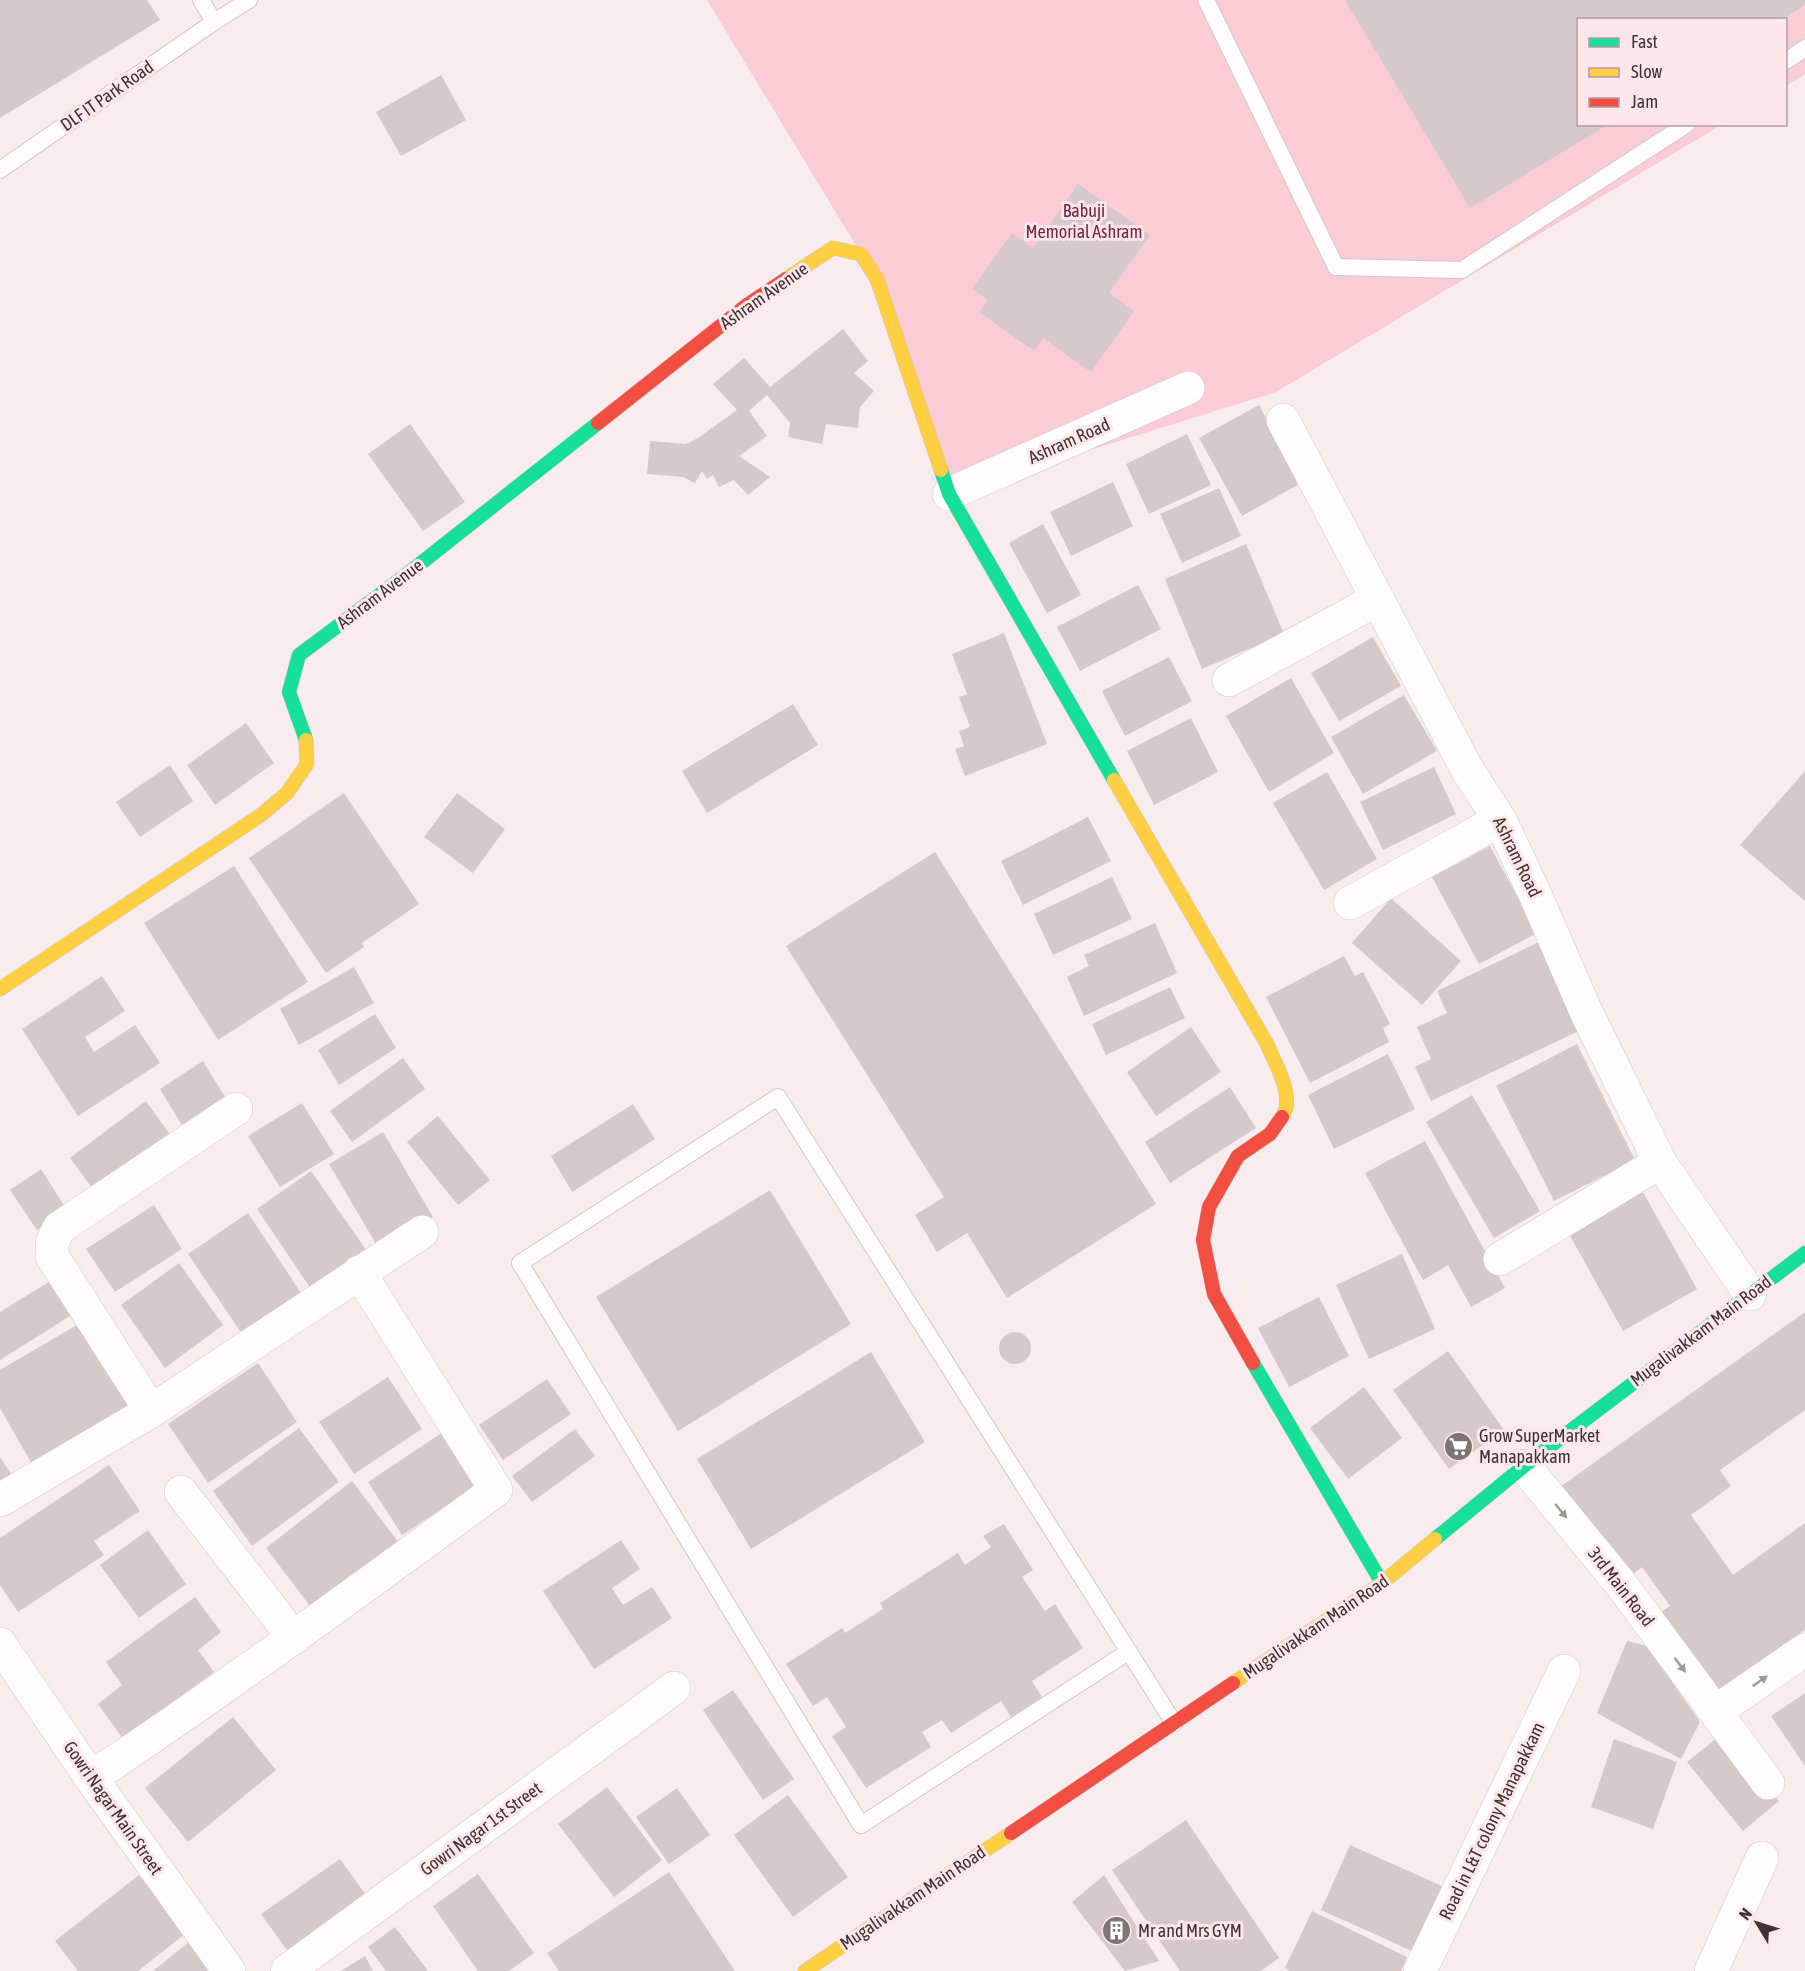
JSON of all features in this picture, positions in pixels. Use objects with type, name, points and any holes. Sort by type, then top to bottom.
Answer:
[{"type":"street","name":"Ashram Avenue","points":[[0,989],[261,815],[287,793],[307,764],[306,736],[289,692],[299,655],[405,575],[747,305],[833,248],[861,254],[877,279],[949,494]]},
{"type":"street","name":"Ashram Road","points":[[949,494],[1188,388]]},
{"type":"street","name":"Ashram Road","points":[[1283,420],[1468,771],[1500,820],[1588,1016],[1660,1162],[1750,1294]]},
{"type":"street","points":[[949,494],[1267,1044],[1286,1089],[1286,1112],[1270,1134],[1238,1155],[1223,1180],[1209,1207],[1203,1240],[1214,1294],[1382,1583]]},
{"type":"street","points":[[1229,680],[1378,599]]},
{"type":"street","points":[[1350,903],[1500,820]]},
{"type":"street","points":[[151,1411],[52,1256],[52,1243],[59,1228],[74,1216],[236,1109]]},
{"type":"street","points":[[1500,1260],[1660,1162]]},
{"type":"street","points":[[0,1500],[151,1411],[422,1232]]},
{"type":"street","name":"Mugalivakkam Main Road","points":[[805,1971],[1382,1583],[1524,1466],[1805,1253]]},
{"type":"street","points":[[91,1778],[294,1638],[496,1490],[359,1272]]},
{"type":"street","name":"3rd Main Road","points":[[1524,1466],[1620,1583],[1715,1712]]},
{"type":"street","points":[[182,1492],[294,1638]]},
{"type":"street","name":"Gowri Nagar Main Street","points":[[0,1644],[91,1778],[229,1971]]},
{"type":"street","points":[[1768,1782],[1715,1712],[1805,1650]]},
{"type":"street","name":"Road in L&T colony Manapakkam","points":[[1420,1971],[1564,1671]]},
{"type":"street","name":"Gowri Nagar 1st Street","points":[[287,1971],[674,1688]]},
{"type":"street","points":[[1711,1971],[1762,1858]]},
{"type":"lane","points":[[201,0],[214,22]]},
{"type":"lane","name":"DLF IT Park Road","points":[[0,170],[249,0]]},
{"type":"lane","points":[[1206,0],[1336,267],[1462,270],[1684,126]]},
{"type":"lane","points":[[1787,60],[1805,48]]},
{"type":"lane","points":[[1128,1652],[861,1825],[520,1263],[778,1097],[1174,1723]]},
{"type":"green space","name":"Babuji Memorial Ashram","points":[[707,0],[1805,0],[1805,74],[1787,85],[1787,18],[1577,18],[1577,126],[1719,126],[1276,392],[949,494],[861,254]]},
{"type":"building","points":[[0,0],[147,0],[160,20],[0,118]]},
{"type":"building","points":[[1345,0],[1805,0],[1805,5],[1785,18],[1577,18],[1577,126],[1606,126],[1470,208]]},
{"type":"building","points":[[441,75],[466,120],[401,156],[376,112]]},
{"type":"building","points":[[1078,184],[1150,235],[1109,293],[1134,311],[1091,372],[1043,338],[1034,351],[979,312],[988,300],[972,289],[1012,233],[1033,248]]},
{"type":"building","points":[[843,329],[868,361],[854,373],[874,391],[860,407],[858,428],[826,424],[822,444],[788,437],[790,423],[767,395],[749,411],[767,436],[739,456],[770,477],[748,495],[734,480],[719,487],[713,475],[707,479],[702,471],[695,483],[683,477],[647,474],[650,441],[686,444],[737,410],[713,384],[744,358],[770,387]]},
{"type":"building","points":[[1259,405],[1301,483],[1242,516],[1199,438]]},
{"type":"building","points":[[410,424],[465,502],[423,531],[368,454]]},
{"type":"building","points":[[1187,434],[1211,485],[1149,514],[1126,464]]},
{"type":"building","points":[[1113,482],[1133,526],[1071,556],[1050,512]]},
{"type":"building","points":[[1219,488],[1241,536],[1182,563],[1160,514]]},
{"type":"building","points":[[1043,524],[1081,595],[1047,613],[1009,543]]},
{"type":"building","points":[[1246,544],[1284,634],[1202,669],[1165,579]]},
{"type":"building","points":[[1138,585],[1161,629],[1080,671],[1057,627]]},
{"type":"building","points":[[1004,633],[1047,744],[965,776],[955,749],[964,746],[959,731],[970,727],[959,697],[967,694],[952,654]]},
{"type":"building","points":[[1373,637],[1401,686],[1339,721],[1311,673]]},
{"type":"building","points":[[1169,657],[1192,701],[1125,736],[1102,691]]},
{"type":"building","points":[[1291,678],[1334,753],[1269,792],[1226,716]]},
{"type":"building","points":[[1404,695],[1437,751],[1363,794],[1331,737]]},
{"type":"building","points":[[793,704],[818,745],[707,813],[682,771]]},
{"type":"building","points":[[1191,718],[1218,772],[1154,805],[1127,751]]},
{"type":"building","points":[[246,723],[274,763],[215,805],[187,765]]},
{"type":"building","points":[[170,765],[193,801],[140,837],[116,802]]},
{"type":"building","points":[[1434,767],[1456,814],[1383,850],[1360,802]]},
{"type":"building","points":[[1805,771],[1805,901],[1740,845]]},
{"type":"building","points":[[1327,772],[1377,859],[1324,890],[1273,803]]},
{"type":"building","points":[[344,793],[419,904],[362,943],[364,947],[326,973],[249,858]]},
{"type":"building","points":[[457,793],[505,829],[473,873],[424,837]]},
{"type":"building","points":[[1088,817],[1111,861],[1023,905],[1001,861]]},
{"type":"building","points":[[1490,846],[1537,933],[1479,964],[1432,877]]},
{"type":"building","points":[[935,852],[1156,1204],[1007,1298],[967,1233],[937,1252],[915,1215],[944,1197],[786,946]]},
{"type":"building","points":[[234,866],[308,982],[218,1040],[144,923]]},
{"type":"building","points":[[1112,877],[1132,919],[1053,955],[1034,914]]},
{"type":"building","points":[[1391,898],[1461,961],[1422,1005],[1352,943]]},
{"type":"building","points":[[1155,923],[1177,973],[1084,1016],[1067,977],[1089,966],[1084,955]]},
{"type":"building","points":[[1541,941],[1583,1029],[1431,1101],[1415,1067],[1431,1059],[1417,1027],[1447,1013],[1437,991]]},
{"type":"building","points":[[1344,956],[1355,976],[1363,972],[1390,1024],[1383,1028],[1389,1042],[1310,1083],[1266,997]]},
{"type":"building","points":[[354,967],[374,1003],[299,1045],[280,1009]]},
{"type":"building","points":[[102,976],[125,1011],[85,1037],[94,1052],[135,1025],[160,1063],[78,1116],[22,1029]]},
{"type":"building","points":[[1170,987],[1185,1018],[1106,1055],[1092,1024]]},
{"type":"building","points":[[375,1014],[396,1048],[339,1085],[318,1050]]},
{"type":"building","points":[[1191,1027],[1221,1072],[1156,1116],[1127,1072]]},
{"type":"building","points":[[1577,1044],[1635,1160],[1554,1201],[1496,1086]]},
{"type":"building","points":[[1388,1054],[1415,1109],[1334,1149],[1308,1095]]},
{"type":"building","points":[[403,1058],[425,1089],[352,1142],[330,1111]]},
{"type":"building","points":[[203,1061],[228,1102],[185,1130],[160,1089]]},
{"type":"building","points":[[1230,1087],[1256,1128],[1170,1183],[1145,1142]]},
{"type":"building","points":[[1472,1095],[1540,1211],[1494,1238],[1426,1122]]},
{"type":"building","points":[[146,1101],[174,1140],[98,1196],[70,1158]]},
{"type":"building","points":[[302,1103],[334,1154],[280,1187],[248,1136]]},
{"type":"building","points":[[633,1104],[655,1139],[572,1192],[551,1156]]},
{"type":"building","points":[[438,1116],[490,1180],[458,1205],[407,1142]]},
{"type":"building","points":[[383,1132],[433,1217],[379,1249],[329,1164]]},
{"type":"building","points":[[1425,1141],[1505,1288],[1471,1307],[1448,1265],[1423,1280],[1365,1173]]},
{"type":"building","points":[[41,1169],[67,1210],[37,1230],[10,1190]]},
{"type":"building","points":[[311,1171],[367,1251],[311,1289],[257,1209]]},
{"type":"building","points":[[770,1190],[851,1324],[678,1431],[596,1297]]},
{"type":"building","points":[[1643,1192],[1697,1289],[1623,1331],[1569,1234]]},
{"type":"building","points":[[154,1205],[182,1249],[115,1292],[86,1249]]},
{"type":"building","points":[[248,1213],[301,1293],[242,1334],[188,1254]]},
{"type":"building","points":[[1402,1254],[1435,1329],[1369,1359],[1336,1285]]},
{"type":"building","points":[[179,1263],[223,1325],[165,1368],[121,1305]]},
{"type":"building","points":[[57,1277],[78,1311],[0,1360],[0,1312]]},
{"type":"building","points":[[1319,1297],[1349,1356],[1289,1387],[1258,1328]]},
{"type":"building","points":[[1805,1312],[1805,1410],[1720,1470],[1731,1486],[1691,1515],[1733,1575],[1805,1523],[1805,1630],[1710,1698],[1661,1612],[1670,1606],[1642,1567],[1633,1574],[1613,1547],[1606,1552],[1560,1487]]},
{"type":"building","points":[[82,1322],[132,1409],[33,1466],[0,1408],[0,1370]]},
{"type":"building","points":[[1015,1332],[1026,1337],[1031,1348],[1026,1359],[1015,1364],[1004,1359],[999,1348],[1004,1337]]},
{"type":"building","points":[[1448,1351],[1504,1430],[1449,1469],[1393,1390]]},
{"type":"building","points":[[871,1352],[925,1442],[751,1549],[697,1459]]},
{"type":"building","points":[[258,1363],[297,1422],[208,1483],[168,1424]]},
{"type":"building","points":[[388,1377],[422,1429],[354,1474],[319,1422]]},
{"type":"building","points":[[547,1379],[571,1414],[503,1460],[479,1425]]},
{"type":"building","points":[[1364,1387],[1402,1438],[1348,1479],[1310,1428]]},
{"type":"building","points":[[299,1428],[339,1482],[252,1546],[213,1491]]},
{"type":"building","points":[[449,1428],[484,1481],[402,1535],[368,1482]]},
{"type":"building","points":[[575,1429],[595,1456],[532,1502],[512,1476]]},
{"type":"building","points":[[0,1457],[17,1483],[0,1494]]},
{"type":"building","points":[[109,1465],[140,1511],[94,1541],[104,1555],[18,1612],[0,1585],[0,1538]]},
{"type":"building","points":[[352,1481],[399,1543],[313,1610],[266,1548]]},
{"type":"building","points":[[1004,1524],[1033,1570],[1022,1577],[1045,1611],[1055,1604],[1083,1648],[1032,1681],[1042,1697],[1011,1717],[1001,1701],[951,1733],[942,1720],[922,1732],[931,1747],[866,1788],[832,1736],[846,1727],[827,1697],[813,1706],[786,1664],[842,1628],[845,1633],[883,1609],[880,1603],[958,1553],[965,1565],[991,1547],[983,1536]]},
{"type":"building","points":[[148,1530],[186,1584],[139,1618],[100,1565]]},
{"type":"building","points":[[621,1540],[640,1569],[612,1588],[623,1605],[652,1587],[672,1618],[594,1669],[543,1591]]},
{"type":"building","points":[[195,1597],[221,1632],[198,1650],[214,1672],[123,1739],[98,1704],[122,1685],[106,1662]]},
{"type":"building","points":[[1627,1641],[1655,1648],[1668,1676],[1700,1722],[1681,1759],[1597,1713]]},
{"type":"building","points":[[733,1690],[794,1779],[763,1800],[703,1710]]},
{"type":"building","points":[[1805,1693],[1805,1766],[1771,1716]]},
{"type":"building","points":[[233,1717],[276,1770],[188,1842],[145,1788]]},
{"type":"building","points":[[1723,1733],[1779,1801],[1743,1831],[1687,1762]]},
{"type":"building","points":[[1614,1739],[1677,1762],[1653,1829],[1591,1807]]},
{"type":"building","points":[[607,1787],[662,1860],[614,1897],[558,1824]]},
{"type":"building","points":[[677,1788],[710,1835],[669,1864],[636,1817]]},
{"type":"building","points":[[788,1795],[848,1877],[793,1917],[734,1835]]},
{"type":"building","points":[[1186,1820],[1279,1958],[1261,1971],[1180,1971],[1112,1870]]},
{"type":"building","points":[[1350,1845],[1442,1886],[1412,1951],[1321,1910]]},
{"type":"building","points":[[340,1859],[368,1898],[289,1953],[261,1914]]},
{"type":"building","points":[[669,1872],[735,1971],[559,1971],[547,1953]]},
{"type":"building","points":[[478,1874],[534,1953],[509,1971],[478,1971],[433,1906]]},
{"type":"building","points":[[139,1875],[185,1934],[138,1971],[78,1971],[55,1941]]},
{"type":"building","name":"Mr and Mrs GYM","points":[[1104,1875],[1159,1961],[1125,1971],[1072,1902]]},
{"type":"building","points":[[1312,1911],[1407,1957],[1401,1971],[1290,1971],[1285,1968]]},
{"type":"building","points":[[395,1927],[428,1971],[386,1971],[368,1947]]},
{"type":"building","points":[[195,1937],[222,1971],[153,1971]]},
{"type":"building","points":[[365,1956],[373,1971],[341,1971]]},
{"type":"traffic: fast","points":[[306,740],[289,692],[299,655],[406,575],[598,423]]},
{"type":"traffic: fast","points":[[941,470],[949,494],[1114,780]]},
{"type":"traffic: fast","points":[[1435,1539],[1524,1466],[1805,1253]]},
{"type":"traffic: fast","points":[[1253,1363],[1382,1583]]},
{"type":"traffic: slow","points":[[786,279],[833,248],[861,254],[877,279],[941,470]]},
{"type":"traffic: slow","points":[[0,989],[261,815],[287,793],[307,764],[306,740]]},
{"type":"traffic: slow","points":[[1114,780],[1267,1044],[1286,1091],[1286,1109],[1282,1117]]},
{"type":"traffic: slow","points":[[1233,1683],[1382,1583],[1435,1539]]},
{"type":"traffic: slow","points":[[805,1971],[1011,1833]]},
{"type":"traffic: jam","points":[[598,423],[747,305],[786,279]]},
{"type":"traffic: jam","points":[[1253,1363],[1214,1294],[1203,1240],[1209,1207],[1238,1156],[1270,1134],[1282,1117]]},
{"type":"traffic: jam","points":[[1011,1833],[1233,1683]]},
{"type":"place","name":"Grow SuperMarket Manapakkam","points":[[1458,1446]]},
{"type":"place","name":"Mr and Mrs GYM","points":[[1117,1931]]}]
